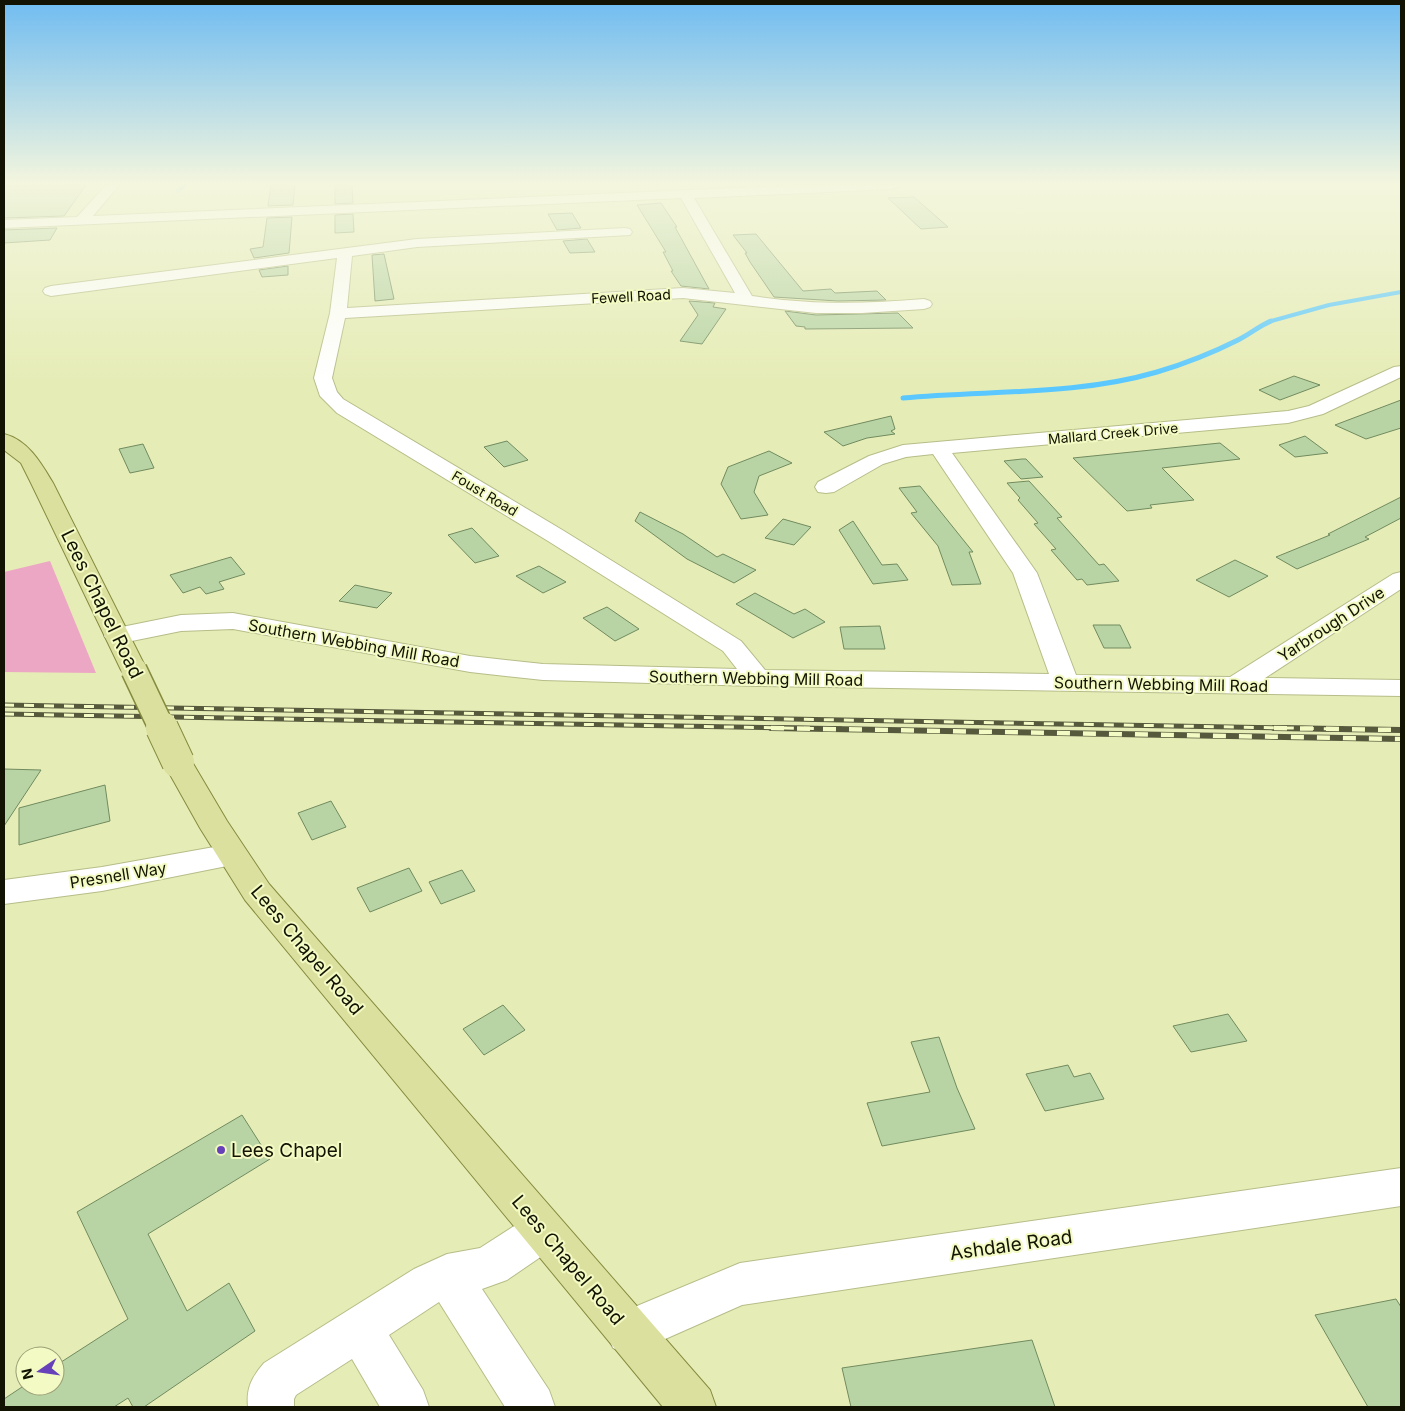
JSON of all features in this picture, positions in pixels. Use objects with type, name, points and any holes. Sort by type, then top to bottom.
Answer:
[{"type":"main road","name":"Lees Chapel Road","points":[[4,440],[29,460],[42,483],[201,807],[257,892],[693,1407]]},
{"type":"street","points":[[51,291],[349,251]]},
{"type":"street","points":[[718,251],[746,299]]},
{"type":"street","name":"Foust Road","points":[[345,252],[338,313],[323,378],[324,388],[330,398],[344,409],[548,531],[732,646],[758,678]]},
{"type":"street","name":"Fewell Road","points":[[338,313],[656,294],[713,294],[800,307],[835,309],[924,304]]},
{"type":"street","name":"Mallard Creek Drive","points":[[826,487],[876,460],[903,451],[1288,417],[1316,410],[1400,371]]},
{"type":"street","points":[[939,449],[1026,573],[1065,682]]},
{"type":"street","name":"Yarbrough Drive","points":[[1236,685],[1401,579]]},
{"type":"street","name":"Southern Webbing Mill Road","points":[[117,636],[181,623],[233,621],[470,664],[543,672],[758,678],[1401,688]]},
{"type":"street","name":"Presnell Way","points":[[4,892],[102,879],[231,855]]},
{"type":"street","name":"Ashdale Road","points":[[629,1332],[740,1284],[1401,1187]]},
{"type":"street","points":[[271,1407],[270,1392],[280,1379],[429,1284],[447,1275],[470,1272],[492,1264],[543,1231]]},
{"type":"street","points":[[447,1275],[532,1407]]},
{"type":"street","points":[[359,1329],[406,1407]]},
{"type":"shaded area","points":[[50,561],[96,673],[4,672],[4,572]]},
{"type":"building","points":[[251,251],[289,251],[289,253],[254,258]]},
{"type":"building","points":[[569,251],[595,252],[570,253]]},
{"type":"building","points":[[688,251],[709,289],[681,286],[671,271],[673,271],[663,252]]},
{"type":"building","points":[[745,251],[770,251],[803,291],[831,289],[835,293],[877,291],[886,300],[838,301],[774,297],[750,262],[745,253],[747,253]]},
{"type":"building","points":[[384,254],[394,299],[375,301],[372,255]]},
{"type":"building","points":[[288,266],[288,275],[262,277],[259,270]]},
{"type":"building","points":[[689,301],[715,303],[713,307],[726,309],[702,344],[680,341],[698,315]]},
{"type":"building","points":[[785,311],[816,315],[898,313],[913,328],[805,329],[805,327],[796,326]]},
{"type":"building","points":[[1294,376],[1320,385],[1280,400],[1259,390]]},
{"type":"building","points":[[1401,400],[1401,428],[1366,439],[1335,425]]},
{"type":"building","points":[[891,416],[895,429],[891,431],[895,434],[867,438],[843,446],[824,432]]},
{"type":"building","points":[[1305,436],[1328,453],[1295,457],[1279,445]]},
{"type":"building","points":[[507,441],[528,460],[504,467],[484,447]]},
{"type":"building","points":[[1220,443],[1240,459],[1162,468],[1194,500],[1150,505],[1152,508],[1127,511],[1073,458]]},
{"type":"building","points":[[143,444],[154,468],[130,473],[119,449]]},
{"type":"building","points":[[769,451],[792,463],[759,476],[754,492],[768,515],[741,519],[721,484],[728,467]]},
{"type":"building","points":[[1026,459],[1043,477],[1021,479],[1004,461]]},
{"type":"building","points":[[1029,481],[1062,517],[1057,518],[1099,565],[1104,564],[1119,581],[1087,585],[1082,579],[1077,580],[1051,550],[1056,549],[1034,524],[1038,523],[1018,500],[1020,498],[1007,483]]},
{"type":"building","points":[[920,486],[973,552],[969,552],[981,584],[952,585],[938,546],[911,513],[917,512],[899,488]]},
{"type":"building","points":[[1401,497],[1401,518],[1365,537],[1369,539],[1297,569],[1276,557],[1330,535],[1328,534]]},
{"type":"building","points":[[640,512],[683,534],[717,557],[723,554],[756,570],[734,583],[687,559],[635,521]]},
{"type":"building","points":[[783,519],[811,527],[794,545],[765,538]]},
{"type":"building","points":[[853,521],[882,565],[897,564],[908,580],[873,584],[839,530]]},
{"type":"building","points":[[472,528],[499,556],[475,563],[448,535]]},
{"type":"building","points":[[231,557],[245,574],[219,582],[224,589],[206,594],[200,587],[183,593],[170,575]]},
{"type":"building","points":[[1235,560],[1268,576],[1229,597],[1196,580]]},
{"type":"building","points":[[539,566],[566,582],[543,593],[516,576]]},
{"type":"building","points":[[355,585],[392,593],[377,608],[339,601]]},
{"type":"building","points":[[755,593],[794,614],[805,609],[825,622],[793,638],[736,604]]},
{"type":"building","points":[[607,607],[639,629],[615,641],[583,618]]},
{"type":"building","points":[[1093,625],[1120,625],[1131,648],[1104,648]]},
{"type":"building","points":[[880,626],[885,649],[844,649],[840,627]]},
{"type":"building","points":[[4,769],[41,770],[4,826]]},
{"type":"building","points":[[105,785],[110,821],[19,845],[19,808]]},
{"type":"building","points":[[331,801],[346,827],[312,840],[298,813]]},
{"type":"building","points":[[409,868],[422,891],[370,912],[357,888]]},
{"type":"building","points":[[462,870],[475,891],[441,904],[429,882]]},
{"type":"building","points":[[503,1005],[525,1030],[484,1055],[463,1029]]},
{"type":"building","points":[[1228,1014],[1247,1041],[1191,1052],[1173,1026]]},
{"type":"building","points":[[939,1037],[957,1088],[975,1129],[882,1146],[867,1103],[930,1092],[911,1042]]},
{"type":"building","points":[[1068,1065],[1074,1077],[1090,1073],[1104,1099],[1045,1111],[1026,1074]]},
{"type":"building","points":[[242,1115],[270,1159],[148,1234],[187,1311],[229,1283],[255,1331],[144,1407],[133,1407],[128,1398],[114,1407],[4,1407],[4,1399],[15,1392],[15,1396],[65,1396],[65,1360],[128,1319],[77,1212]]},
{"type":"building","points":[[1396,1299],[1401,1307],[1401,1407],[1368,1407],[1315,1315]]},
{"type":"building","points":[[1032,1340],[1055,1407],[851,1407],[842,1368]]},
{"type":"waterway","points":[[1270,321],[1329,305],[1401,292]]},
{"type":"waterway","points":[[903,398],[1063,389],[1126,380],[1198,358],[1238,340],[1270,321]]},
{"type":"railway","points":[[4,705],[1343,729]]},
{"type":"railway","points":[[4,714],[841,729]]},
{"type":"railway","points":[[771,728],[1401,739]]},
{"type":"railway","points":[[1274,728],[1401,730]]},
{"type":"place","name":"Lees Chapel","points":[[221,1150]]}]
